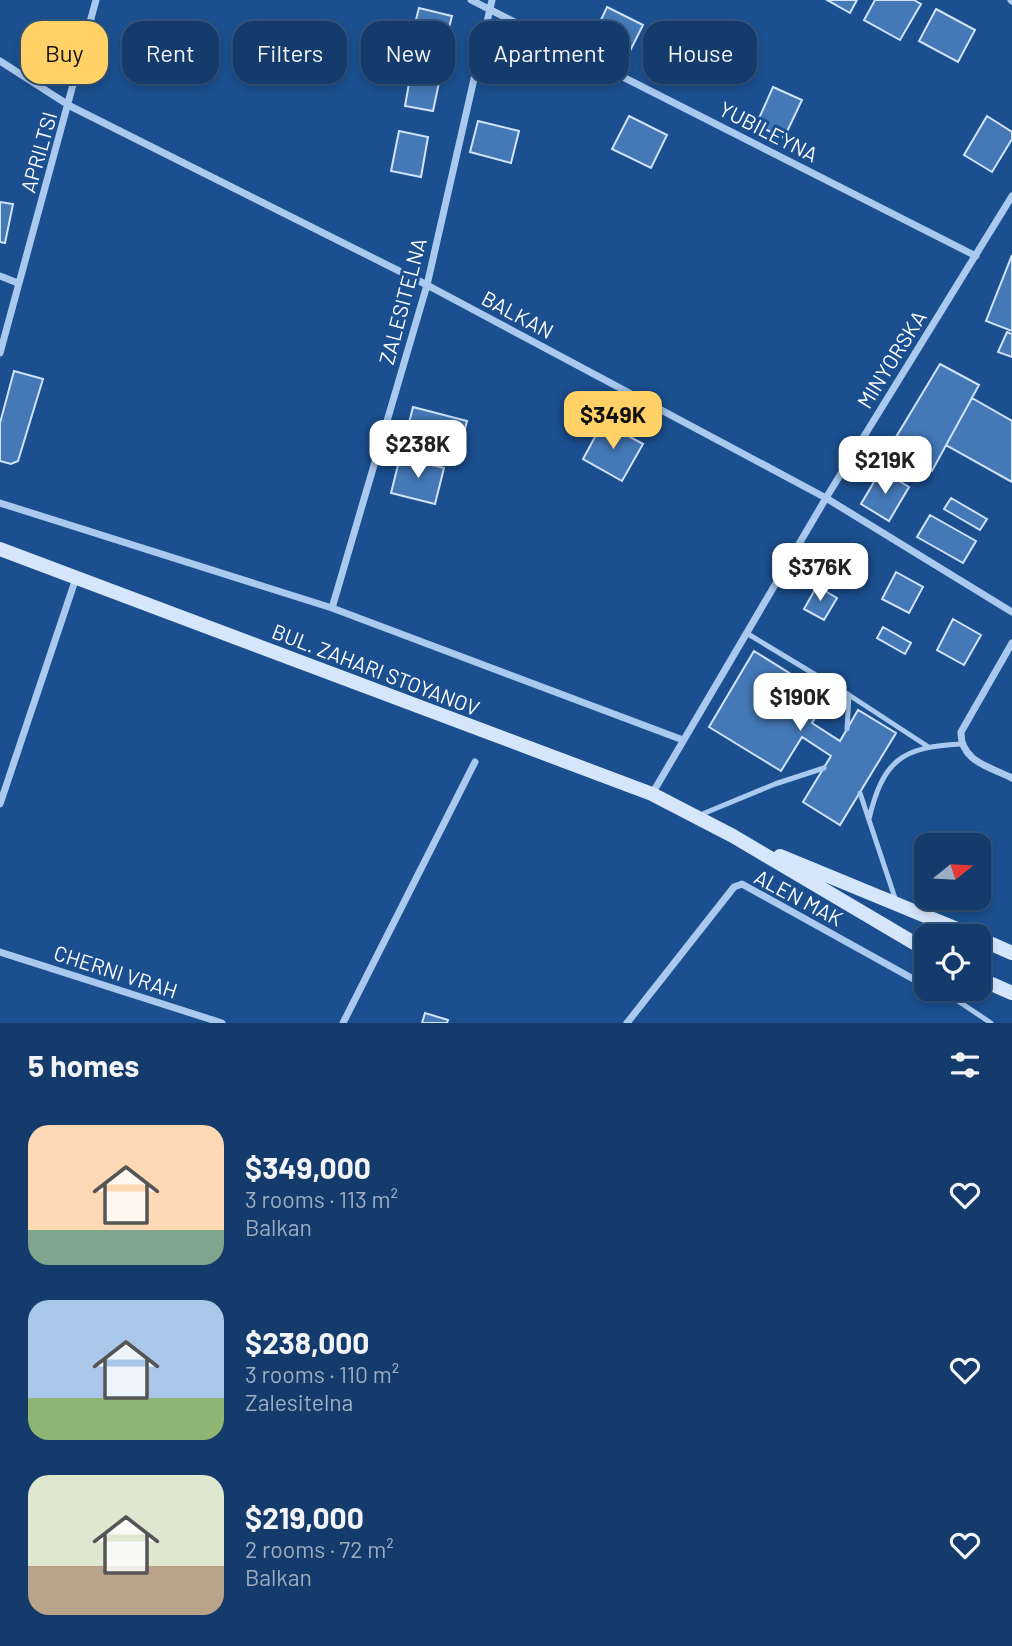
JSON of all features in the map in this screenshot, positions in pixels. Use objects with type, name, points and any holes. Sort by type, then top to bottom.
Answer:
[{"type":"main road","name":"BUL. ZAHARI STOYANOV","points":[[0,549],[652,794],[733,836],[914,943]]},
{"type":"main road","name":"BUL. ZAHARI STOYANOV","points":[[733,836],[945,924]]},
{"type":"main road","name":"BUL. ZAHARI STOYANOV","points":[[991,944],[1012,953]]},
{"type":"main road","points":[[991,984],[1012,993]]},
{"type":"street","name":"APRILTSI","points":[[0,353],[70,106],[96,0]]},
{"type":"street","name":"YUBILEYNA","points":[[471,0],[491,4],[976,256]]},
{"type":"street","name":"ZALESITELNA","points":[[332,608],[427,285],[491,4]]},
{"type":"street","name":"BALKAN","points":[[0,61],[70,106],[427,285],[826,498],[1012,612]]},
{"type":"street","name":"MINYORSKA","points":[[652,794],[826,498],[1012,196]]},
{"type":"street","points":[[0,276],[18,283]]},
{"type":"street","points":[[0,503],[332,608],[683,740]]},
{"type":"street","points":[[0,804],[76,578]]},
{"type":"street","points":[[1012,643],[961,732],[961,744],[969,757],[1012,778]]},
{"type":"street","points":[[343,1023],[475,762]]},
{"type":"street","name":"ALEN MAK","points":[[627,1023],[734,887],[742,884],[914,979]]},
{"type":"street","name":"CHERNI VRAH","points":[[0,952],[222,1023]]},
{"type":"lane","points":[[748,634],[927,746]]},
{"type":"lane","points":[[847,729],[849,695]]},
{"type":"lane","points":[[869,819],[876,788],[901,756],[927,746],[961,744]]},
{"type":"lane","points":[[695,817],[775,784],[824,768]]},
{"type":"lane","points":[[860,793],[897,904]]},
{"type":"lane","points":[[958,1001],[991,1023]]},
{"type":"building","points":[[827,0],[857,0],[850,13]]},
{"type":"building","points":[[875,0],[914,0],[921,4],[900,40],[864,20]]},
{"type":"building","points":[[607,7],[643,25],[629,53],[629,21],[600,21]]},
{"type":"building","points":[[419,8],[452,16],[451,21],[416,21]]},
{"type":"building","points":[[936,9],[975,30],[958,62],[919,41]]},
{"type":"building","points":[[409,84],[439,84],[433,111],[405,106]]},
{"type":"building","points":[[773,87],[802,100],[784,138],[756,125]]},
{"type":"building","points":[[629,116],[667,135],[651,168],[612,149]]},
{"type":"building","points":[[987,116],[1012,132],[1012,139],[992,172],[964,155]]},
{"type":"building","points":[[478,121],[519,131],[511,163],[470,152]]},
{"type":"building","points":[[399,131],[428,137],[421,177],[391,171]]},
{"type":"building","points":[[0,202],[13,204],[5,243],[0,242]]},
{"type":"building","points":[[1012,255],[1012,331],[986,321]]},
{"type":"building","points":[[1007,332],[1012,334],[1012,357],[998,352]]},
{"type":"building","points":[[940,364],[979,385],[932,471],[890,447]]},
{"type":"building","points":[[14,371],[43,379],[18,461],[11,464],[0,461],[0,423]]},
{"type":"building","points":[[972,398],[1012,421],[1012,482],[946,445]]},
{"type":"building","points":[[413,407],[467,421],[458,457],[404,443]]},
{"type":"building","points":[[603,422],[643,444],[622,481],[583,459]]},
{"type":"building","points":[[400,457],[444,468],[435,504],[391,493]]},
{"type":"building","points":[[881,470],[909,487],[889,521],[861,504]]},
{"type":"building","points":[[951,498],[987,519],[980,530],[944,509]]},
{"type":"building","points":[[930,515],[976,541],[963,563],[917,537]]},
{"type":"building","points":[[849,550],[867,560],[852,587],[828,573],[840,552],[846,555]]},
{"type":"building","points":[[896,572],[923,587],[909,613],[882,599]]},
{"type":"building","points":[[817,586],[837,598],[824,620],[804,609]]},
{"type":"building","points":[[953,619],[981,635],[964,665],[937,650]]},
{"type":"building","points":[[883,627],[911,643],[905,654],[877,638]]},
{"type":"building","points":[[754,651],[828,697],[812,723],[840,741],[858,710],[896,733],[840,825],[803,802],[831,756],[802,737],[781,771],[709,727]]},
{"type":"building","points":[[425,1013],[448,1020],[447,1023],[422,1023]]}]
